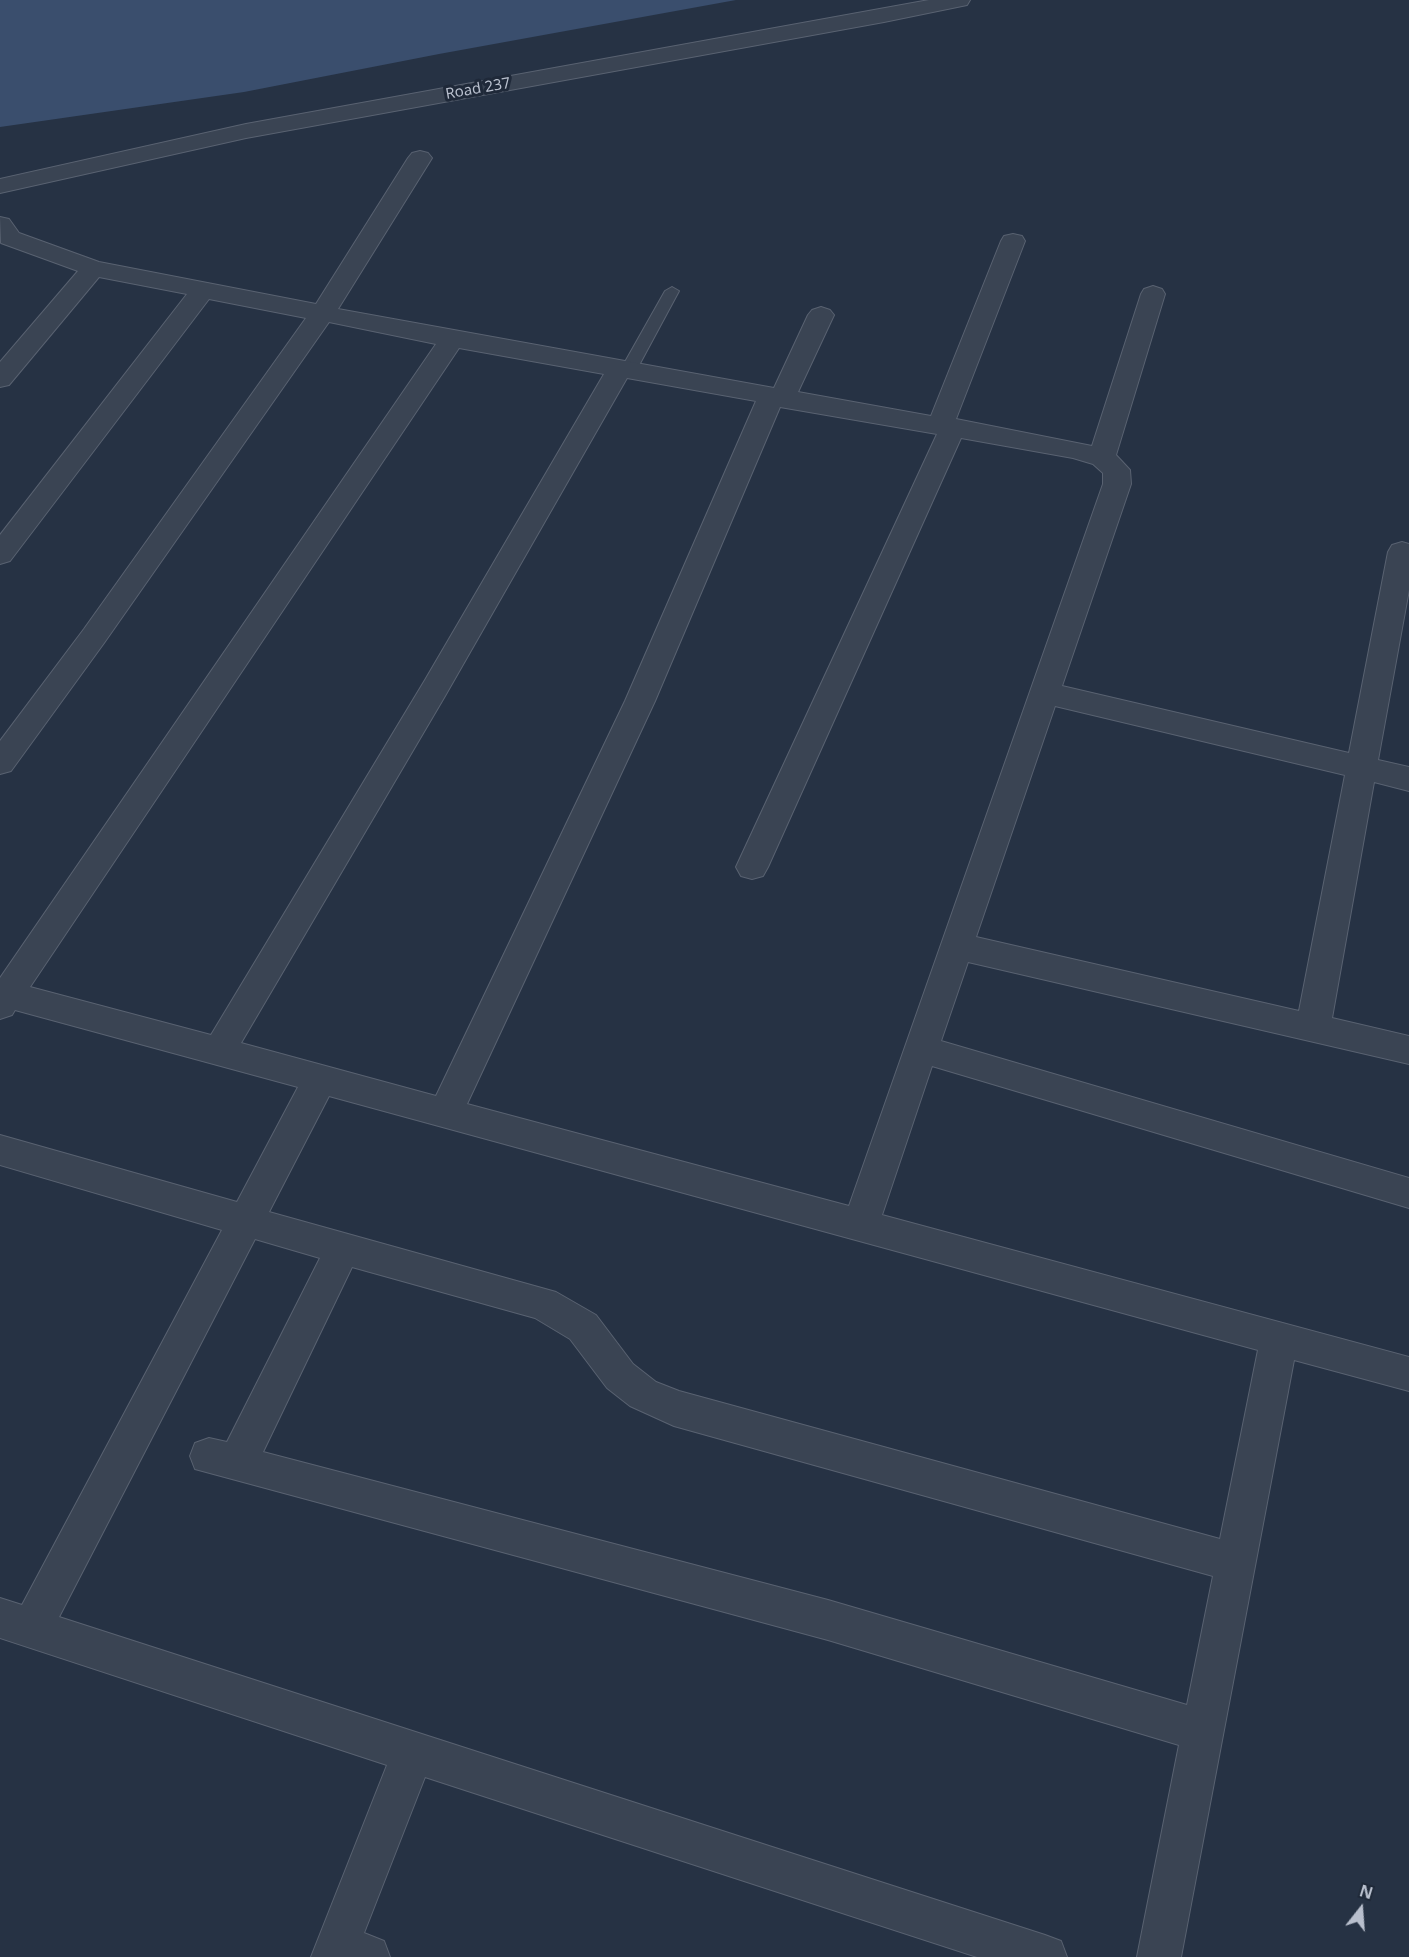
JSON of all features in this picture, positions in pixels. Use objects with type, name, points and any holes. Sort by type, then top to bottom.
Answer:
[{"type":"street","name":"Road 237","points":[[0,186],[246,131],[884,16],[959,0]]},
{"type":"street","points":[[0,763],[94,636],[322,314],[420,158]]},
{"type":"street","points":[[0,228],[10,238],[93,268],[452,339],[1076,450],[1102,458],[1117,471],[1117,484],[860,1226]]},
{"type":"street","points":[[752,867],[946,426],[1014,241]]},
{"type":"street","points":[[0,379],[93,268]]},
{"type":"street","points":[[0,554],[202,290]]},
{"type":"street","points":[[1102,458],[1153,294]]},
{"type":"street","points":[[445,1113],[640,701],[777,398],[821,315]]},
{"type":"street","points":[[452,339],[2,997],[219,1051],[1409,1374]]},
{"type":"street","points":[[219,1051],[624,368]]},
{"type":"street","points":[[1313,1028],[1402,552]]},
{"type":"street","points":[[1045,693],[1409,779]]},
{"type":"street","points":[[957,946],[1409,1050]]},
{"type":"street","points":[[922,1049],[1409,1193]]},
{"type":"street","points":[[320,1079],[247,1219],[16,1623],[1045,1957]]},
{"type":"street","points":[[0,1150],[543,1304],[583,1328],[620,1376],[643,1394],[674,1408],[1236,1563]]},
{"type":"street","points":[[343,1248],[223,1460],[828,1620],[1203,1731]]},
{"type":"street","points":[[1159,1957],[1279,1340]]},
{"type":"street","points":[[346,1953],[413,1752]]},
{"type":"lane","points":[[624,368],[672,291]]},
{"type":"water","points":[[0,0],[736,0],[244,92],[0,127]]}]
